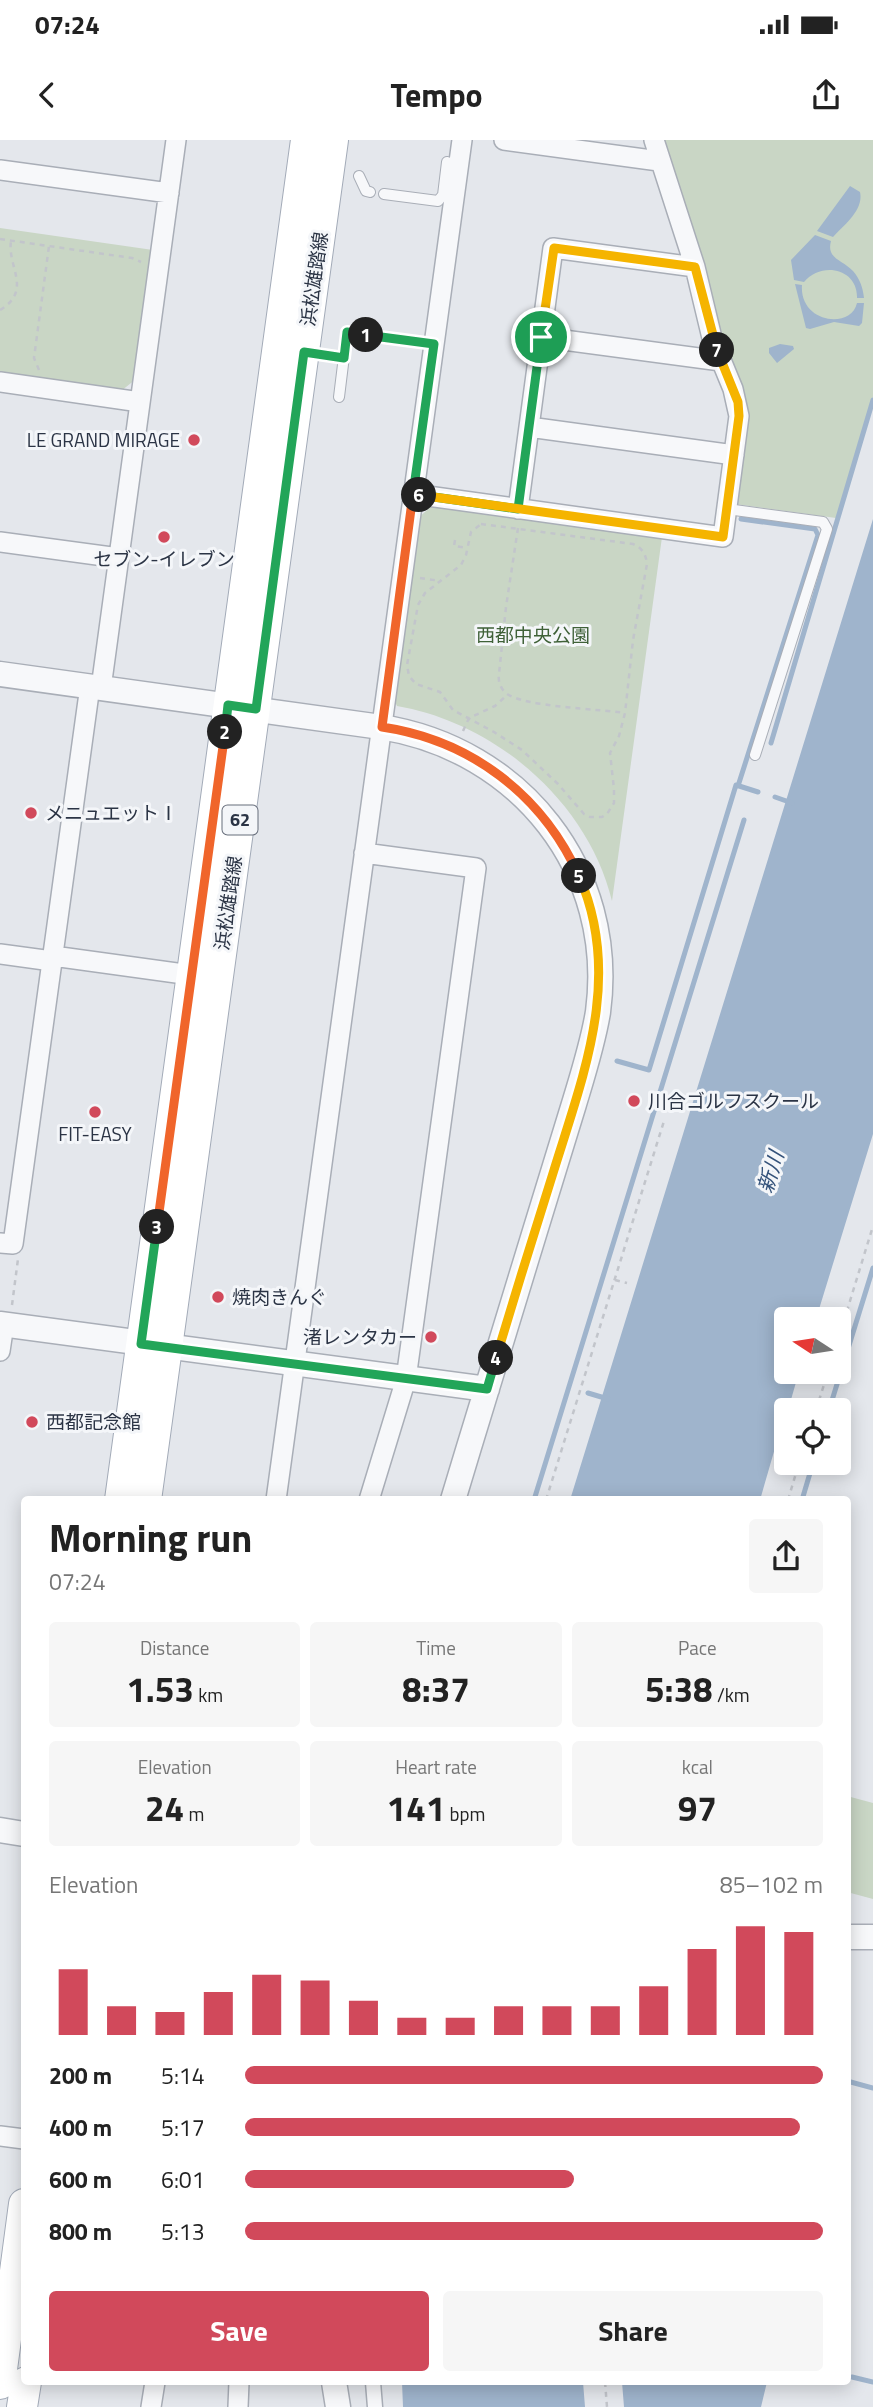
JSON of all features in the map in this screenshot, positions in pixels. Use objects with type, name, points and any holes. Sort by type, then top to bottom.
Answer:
[{"type":"main road","name":"浜松雄踏線","points":[[121,1496],[154,1346],[242,707],[306,140]]},
{"type":"main road","name":"浜松雄踏線","points":[[146,1496],[154,1346],[191,975],[242,707],[304,352],[333,140]]},
{"type":"main road","points":[[0,2384],[21,2226]]},
{"type":"main road","points":[[22,2407],[26,2385]]},
{"type":"street","points":[[7,1243],[95,687],[119,558],[176,140]]},
{"type":"street","points":[[277,1496],[462,140]]},
{"type":"street","points":[[509,140],[659,161]]},
{"type":"street","points":[[413,494],[518,518],[723,537],[739,416],[738,402],[712,338],[695,267],[654,140]]},
{"type":"street","points":[[0,170],[169,193]]},
{"type":"street","points":[[518,518],[554,248],[695,267]]},
{"type":"street","points":[[541,337],[721,361]]},
{"type":"street","points":[[0,382],[140,402]]},
{"type":"street","points":[[529,427],[734,455]]},
{"type":"street","points":[[0,541],[119,558]]},
{"type":"street","points":[[0,674],[403,730],[445,743],[484,764],[519,790],[548,823],[572,860],[589,901],[598,944],[600,989],[592,1041],[454,1496]]},
{"type":"street","points":[[364,853],[476,869],[406,1378],[370,1496]]},
{"type":"street","points":[[0,954],[191,975]]},
{"type":"street","points":[[0,1351],[5,1321],[154,1346],[487,1389]]},
{"type":"street","points":[[0,1830],[21,1834]]},
{"type":"street","points":[[851,1937],[873,1937]]},
{"type":"street","points":[[0,2136],[21,2139]]},
{"type":"street","points":[[151,2407],[155,2385]]},
{"type":"street","points":[[238,2407],[239,2385]]},
{"type":"street","points":[[334,2385],[338,2407]]},
{"type":"street","points":[[373,2385],[375,2407]]},
{"type":"lane","points":[[384,194],[438,201],[443,195],[447,162]]},
{"type":"lane","points":[[359,176],[366,191],[370,192]]},
{"type":"lane","points":[[339,397],[347,332],[434,344]]},
{"type":"lane","points":[[304,352],[344,358]]},
{"type":"lane","points":[[727,509],[822,522],[827,529],[755,755]]},
{"type":"path","points":[[0,239],[138,260],[145,269]]},
{"type":"path","points":[[0,310],[10,302],[18,285],[18,275],[10,254],[11,241]]},
{"type":"path","points":[[41,372],[34,360],[49,246]]},
{"type":"path","points":[[29,359],[34,360]]},
{"type":"path","points":[[518,518],[498,680],[503,691],[507,695],[563,707],[625,713]]},
{"type":"path","points":[[518,518],[579,538],[633,544],[643,551],[647,564],[633,640],[625,713],[619,736],[610,753],[614,789],[611,809],[607,814],[596,818],[584,814],[543,767],[508,741],[453,710],[440,692],[412,681],[407,665],[418,605],[425,593],[461,565],[467,548],[471,532],[481,524],[518,518]]},
{"type":"path","points":[[455,540],[454,546],[467,548]]},
{"type":"path","points":[[417,578],[441,580]]},
{"type":"path","points":[[463,732],[469,718],[495,706],[507,695]]},
{"type":"path","points":[[573,814],[580,810]]},
{"type":"path","points":[[547,1496],[664,1121]]},
{"type":"path","points":[[848,1307],[873,1226]]},
{"type":"path","points":[[5,1321],[19,1251],[7,1243]]},
{"type":"path","points":[[615,1280],[626,1283]]},
{"type":"path","points":[[789,1496],[795,1475]]},
{"type":"path","points":[[605,2385],[607,2407]]},
{"type":"green space","points":[[662,140],[873,140],[873,397],[836,518],[735,504],[727,358]]},
{"type":"green space","points":[[0,228],[153,250],[136,379],[121,391],[0,374]]},
{"type":"green space","name":"西都中央公園","points":[[432,506],[662,537],[612,901],[600,865],[582,831],[560,800],[533,773],[502,749],[469,730],[434,715],[397,706],[393,698],[418,518]]},
{"type":"green space","points":[[851,1797],[873,1803],[873,1899],[851,1893]]},
{"type":"water","points":[[850,186],[860,192],[859,205],[852,217],[833,237],[817,231]]},
{"type":"water","points":[[815,235],[831,241],[833,256],[855,274],[861,284],[864,298],[857,298],[852,280],[837,271],[820,271],[804,282],[794,280],[791,260]]},
{"type":"water","points":[[795,284],[802,285],[803,298],[808,308],[826,318],[845,317],[853,312],[857,303],[864,303],[862,323],[859,326],[834,322],[806,328]]},
{"type":"water","points":[[780,344],[793,346],[794,349],[777,363],[769,353],[769,348]]},
{"type":"water","name":"新川","points":[[873,519],[873,1134],[820,1307],[774,1307],[774,1384],[796,1384],[791,1398],[774,1398],[774,1452],[761,1496],[571,1496]]},
{"type":"water","points":[[402,2385],[583,2385],[585,2407],[403,2407]]},
{"type":"water","points":[[622,2385],[766,2385],[761,2407],[624,2407]]},
{"type":"waterway","points":[[771,743],[873,400]]},
{"type":"waterway","points":[[738,786],[818,535],[815,529],[741,519]]},
{"type":"waterway","points":[[617,1061],[649,1070],[736,785],[758,792]]},
{"type":"waterway","points":[[775,797],[792,803]]},
{"type":"waterway","points":[[535,1496],[744,820]]},
{"type":"waterway","points":[[833,1398],[873,1268]]},
{"type":"waterway","points":[[588,1393],[608,1399]]},
{"type":"waterway","points":[[803,1496],[809,1475]]},
{"type":"waterway","points":[[851,2082],[873,2088]]},
{"type":"waterway","points":[[852,2377],[873,2382]]},
{"type":"place","name":"LE GRAND MIRAGE","points":[[194,440]]},
{"type":"place","name":"セブン-イレブン","points":[[164,537]]},
{"type":"place","name":"メニュエットⅠ","points":[[31,813]]},
{"type":"place","name":"川合ゴルフスクール","points":[[634,1101]]},
{"type":"place","name":"FIT-EASY","points":[[95,1112]]},
{"type":"place","name":"焼肉きんぐ","points":[[218,1297]]},
{"type":"place","name":"渚レンタカー","points":[[431,1337]]},
{"type":"place","name":"西都記念館","points":[[32,1422]]},
{"type":"route","points":[[541,337],[518,509],[413,494],[434,344],[347,332],[344,358],[304,352],[256,709],[228,705],[141,1344],[487,1389],[592,1041],[600,989],[600,966],[594,922],[581,880],[561,841],[534,806],[502,776],[465,752],[424,736],[382,727],[413,494],[466,502],[723,537],[739,416],[738,402],[712,338],[695,267],[554,248],[541,337]]}]
